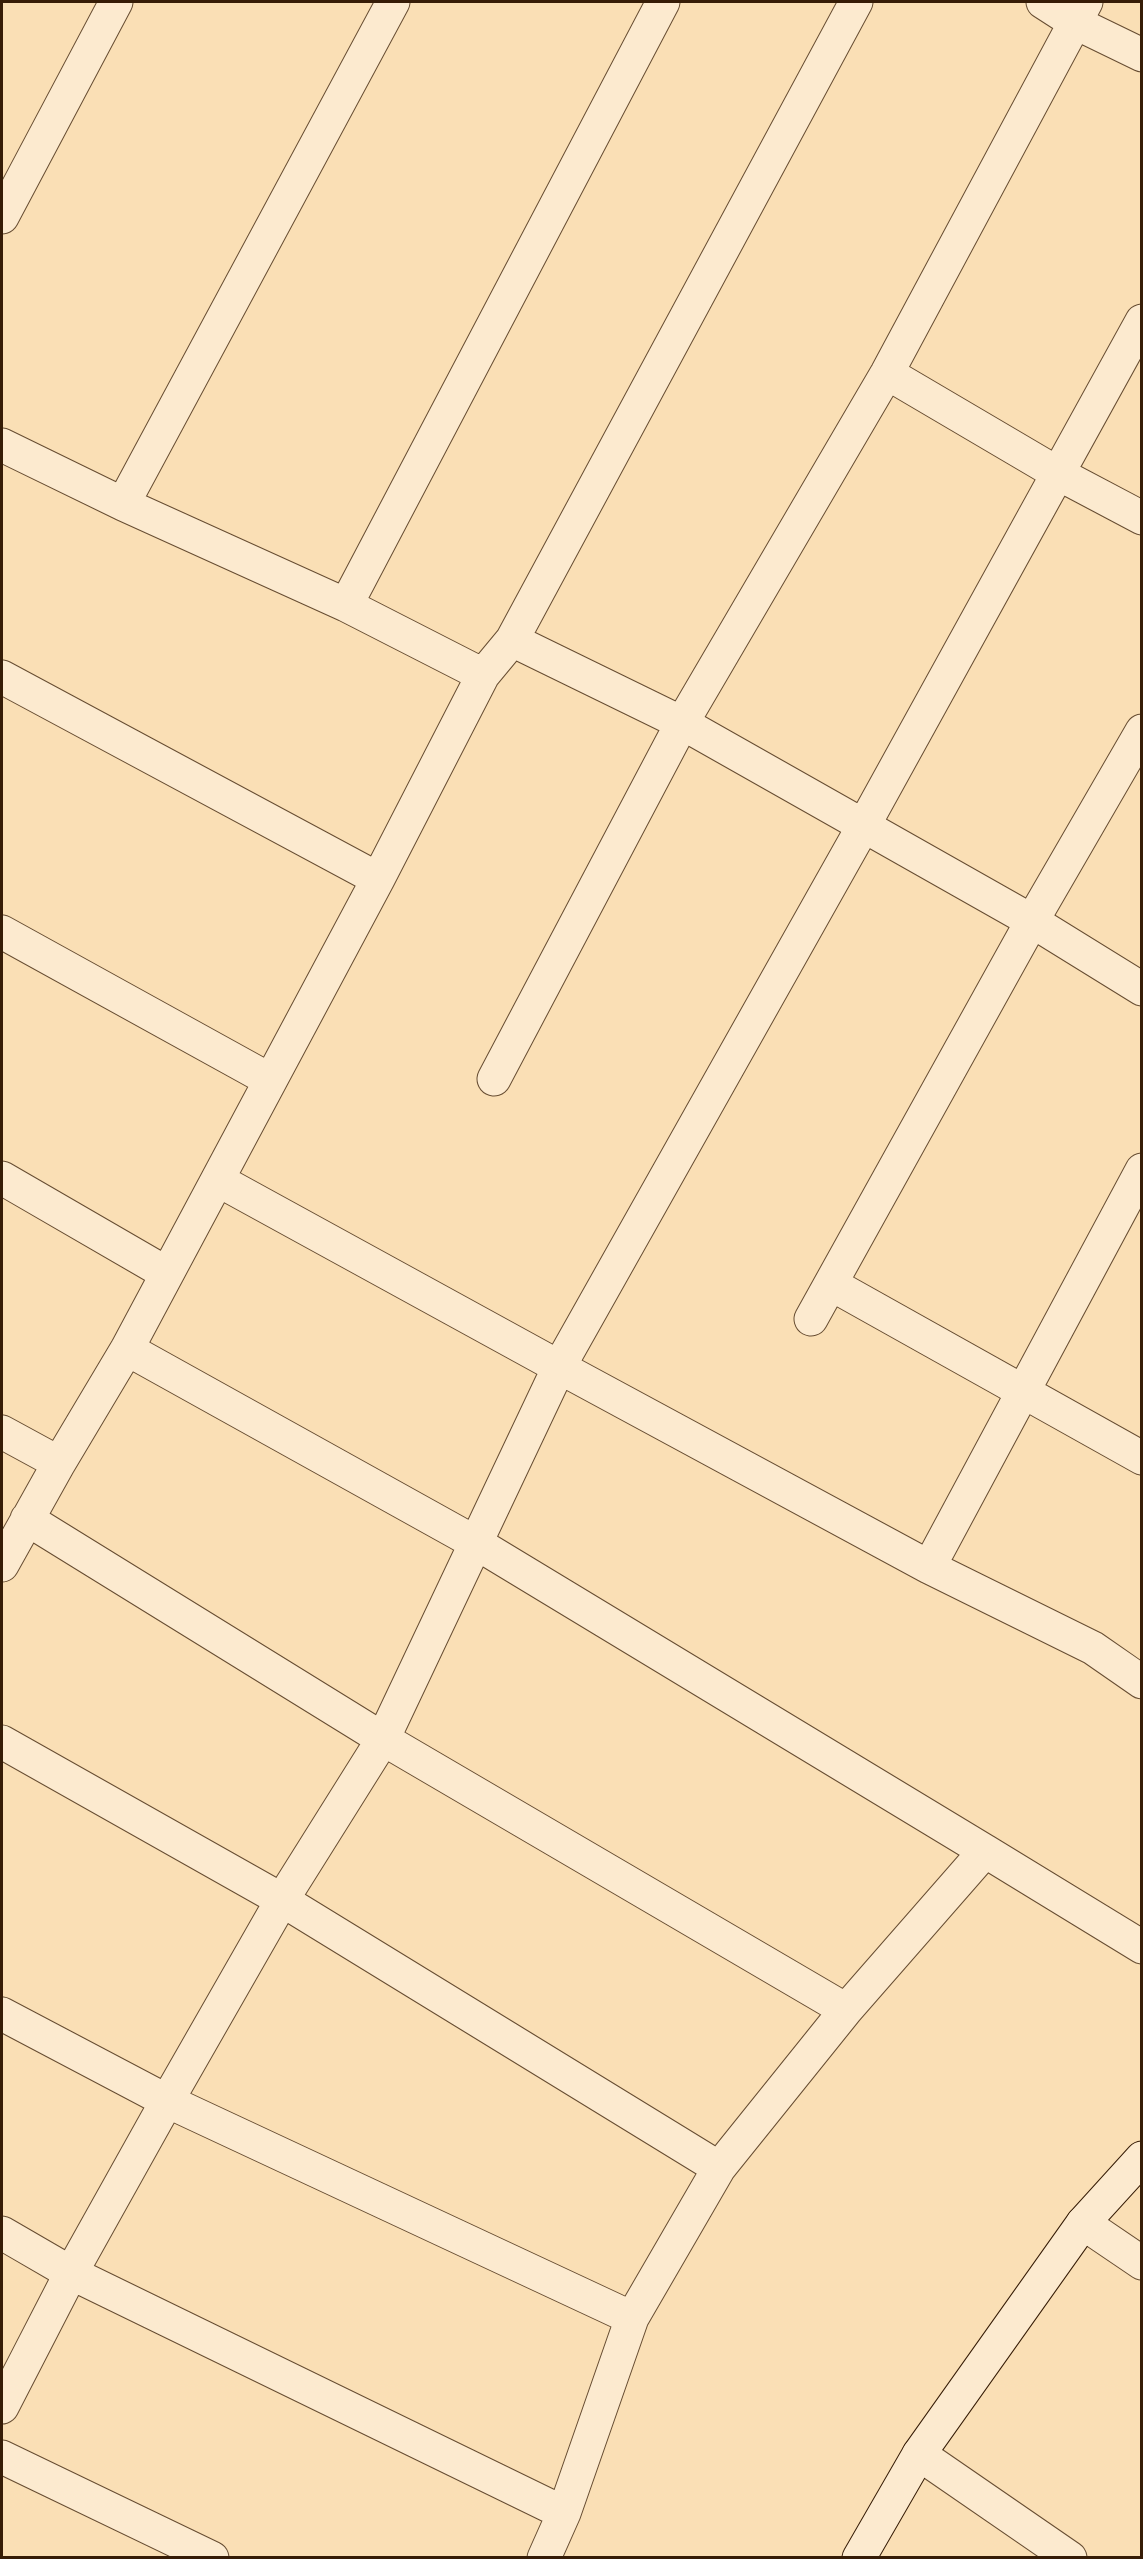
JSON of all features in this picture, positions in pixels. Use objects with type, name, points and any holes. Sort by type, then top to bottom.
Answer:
[{"type":"street","points":[[2,217],[116,2]]},
{"type":"street","points":[[123,504],[393,2]]},
{"type":"street","points":[[346,605],[663,2]]},
{"type":"street","points":[[2,1565],[127,1349],[378,879],[483,675],[512,640],[856,2]]},
{"type":"street","points":[[1043,2],[1080,12],[1142,55]]},
{"type":"street","points":[[494,1079],[682,723],[887,373],[1080,12]]},
{"type":"street","points":[[2,2406],[71,2272],[166,2101],[282,1900],[383,1739],[558,1367],[864,825],[1142,321]]},
{"type":"street","points":[[887,373],[1142,518]]},
{"type":"street","points":[[3,450],[346,605],[483,675]]},
{"type":"street","points":[[512,640],[682,723],[1032,921],[1142,989]]},
{"type":"street","points":[[2,677],[378,879]]},
{"type":"street","points":[[811,1319],[1032,921],[1142,731]]},
{"type":"street","points":[[2,932],[270,1080]]},
{"type":"street","points":[[929,1567],[1142,1170]]},
{"type":"street","points":[[2,1178],[166,1273]]},
{"type":"street","points":[[218,1180],[929,1567],[1093,1648],[1142,1682]]},
{"type":"street","points":[[831,1284],[1022,1393],[1142,1458]]},
{"type":"street","points":[[127,1349],[476,1543],[1142,1947]]},
{"type":"street","points":[[2,1432],[59,1463]]},
{"type":"street","points":[[27,1519],[383,1739],[846,2010]]},
{"type":"street","points":[[2,1742],[282,1900],[718,2168]]},
{"type":"street","points":[[544,2558],[564,2513],[632,2318],[718,2168],[846,2010],[985,1851]]},
{"type":"street","points":[[2,2014],[166,2101],[632,2318]]},
{"type":"street","points":[[860,2558],[919,2454],[1083,2223],[1142,2158]]},
{"type":"street","points":[[1083,2223],[1142,2263]]},
{"type":"street","points":[[2,2233],[71,2272],[564,2513]]},
{"type":"street","points":[[919,2454],[1070,2558]]},
{"type":"street","points":[[2,2457],[212,2558]]}]
